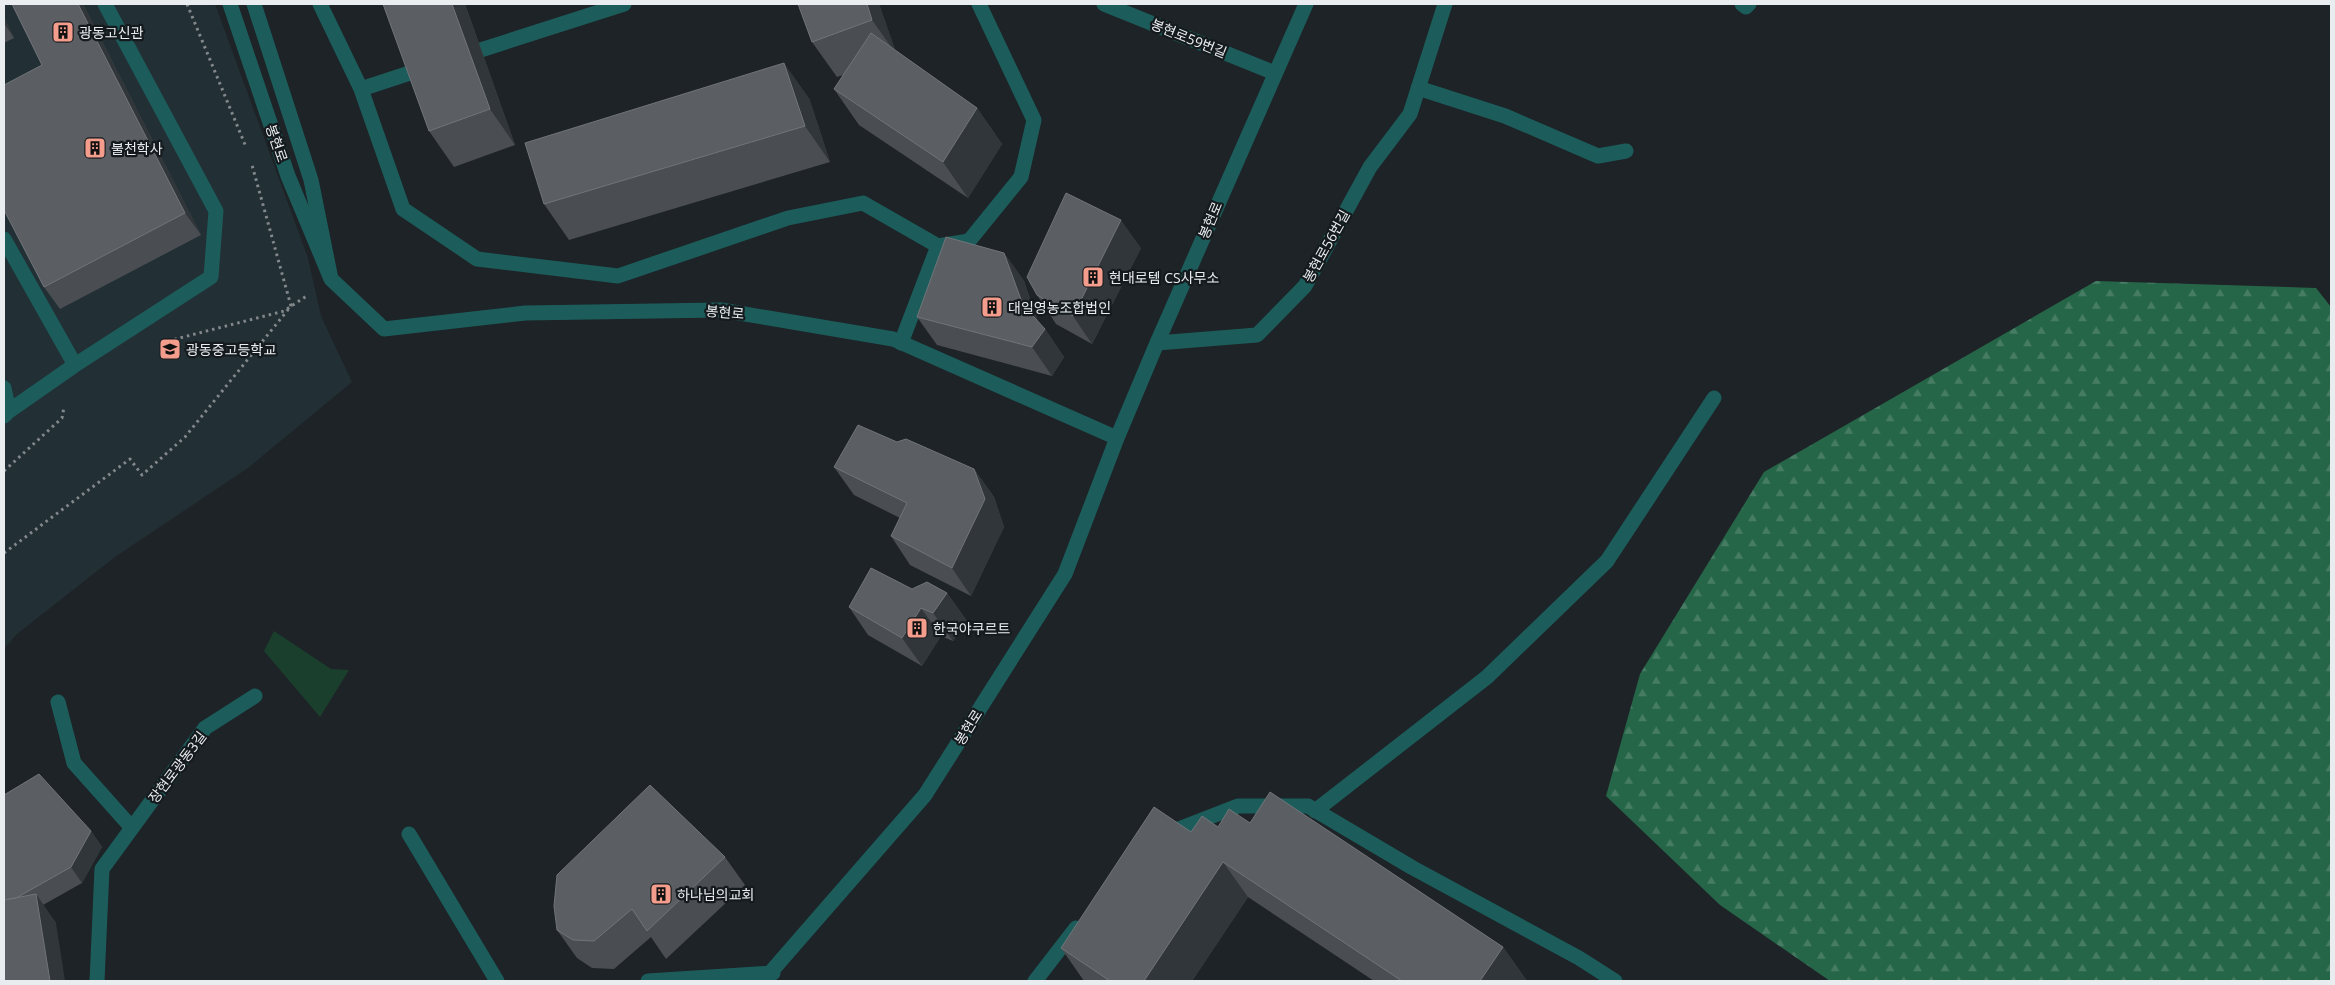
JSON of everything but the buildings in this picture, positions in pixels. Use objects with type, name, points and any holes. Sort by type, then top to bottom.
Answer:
[{"type":"street","points":[[6,414],[75,365],[211,278],[216,211],[105,4]]},
{"type":"street","name":"봉현로","points":[[230,4],[288,176],[331,279],[384,329],[525,312],[721,310],[893,339],[1117,438]]},
{"type":"street","name":"봉현로","points":[[254,4],[311,180],[331,279]]},
{"type":"street","points":[[320,4],[361,89],[403,209],[477,259],[618,276],[788,218],[863,203],[938,246],[969,241],[1021,177],[1034,120],[979,4]]},
{"type":"street","points":[[361,89],[624,4]]},
{"type":"street","name":"봉현로59번길","points":[[1104,4],[1274,73]]},
{"type":"street","name":"봉현로","points":[[768,977],[926,795],[1065,574],[1117,438],[1157,343],[1274,73],[1306,4]]},
{"type":"street","name":"봉현로56번길","points":[[1157,343],[1257,335],[1305,286],[1370,167],[1410,114],[1445,4]]},
{"type":"street","points":[[1742,4],[1746,7],[1749,4]]},
{"type":"street","points":[[1418,88],[1505,116],[1598,156],[1626,150]]},
{"type":"street","points":[[4,239],[75,365]]},
{"type":"street","points":[[901,343],[938,246]]},
{"type":"street","points":[[4,388],[6,414]]},
{"type":"street","points":[[1315,811],[1487,677],[1608,561],[1714,398]]},
{"type":"street","name":"장현로광동3길","points":[[97,981],[102,869],[205,728],[255,696]]},
{"type":"street","points":[[58,702],[74,763],[132,828]]},
{"type":"street","points":[[1152,840],[1238,806],[1308,806],[1413,868],[1579,958],[1615,981]]},
{"type":"street","points":[[409,834],[497,981]]},
{"type":"street","points":[[1035,981],[1085,917]]},
{"type":"street","points":[[648,981],[768,977]]},
{"type":"path","points":[[187,4],[249,155],[291,306]]},
{"type":"path","points":[[160,343],[284,311],[331,279]]},
{"type":"path","points":[[4,553],[130,459],[142,475],[185,437],[291,306]]},
{"type":"path","points":[[4,471],[62,418],[75,365]]},
{"type":"shaded area","name":"광동중고등학교","points":[[4,4],[215,4],[308,258],[321,316],[352,382],[248,468],[115,557],[17,634],[4,649]]},
{"type":"green space","points":[[2096,281],[2316,288],[2331,307],[2331,981],[1830,981],[1720,905],[1606,796],[1640,674],[1764,472]]},
{"type":"green space","points":[[274,631],[331,669],[349,670],[320,717],[264,651]]},
{"type":"place","name":"광동고신관","points":[[63,32]]},
{"type":"place","name":"불천학사","points":[[95,148]]},
{"type":"place","name":"현대로템 CS사무소","points":[[1093,277]]},
{"type":"place","name":"대일영농조합법인","points":[[992,307]]},
{"type":"place","name":"광동중고등학교","points":[[170,349]]},
{"type":"place","name":"한국야쿠르트","points":[[917,628]]},
{"type":"place","name":"하나님의교회","points":[[661,894]]}]
